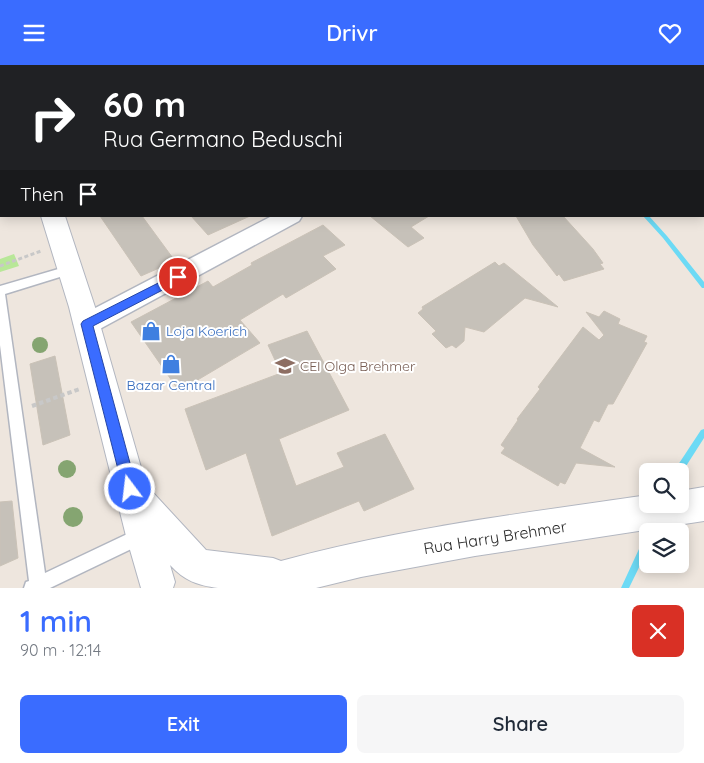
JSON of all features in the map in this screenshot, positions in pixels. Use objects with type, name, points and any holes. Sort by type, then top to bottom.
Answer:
[{"type":"main road","points":[[53,217],[72,269],[130,489],[151,531],[156,585]]},
{"type":"main road","name":"Rua Harry Brehmer","points":[[249,588],[287,576],[484,535],[573,525],[703,504]]},
{"type":"main road","points":[[151,531],[204,573]]},
{"type":"main road","points":[[156,585],[165,573],[174,567],[184,564],[204,573]]},
{"type":"main road","name":"Rua Harry Brehmer","points":[[204,573],[287,576]]},
{"type":"street","points":[[87,324],[289,217]]},
{"type":"lane","points":[[0,291],[72,269]]},
{"type":"lane","points":[[0,296],[16,412],[35,586],[151,531]]},
{"type":"path","points":[[0,266],[63,243]]},
{"type":"path","points":[[16,412],[102,381]]},
{"type":"green space","points":[[14,254],[19,266],[0,272],[0,259]]},
{"type":"building","points":[[101,217],[143,217],[175,261],[141,276]]},
{"type":"building","points":[[192,217],[248,217],[208,235]]},
{"type":"building","points":[[371,217],[427,217],[411,227],[424,238],[408,247]]},
{"type":"building","points":[[517,217],[564,217],[593,249],[603,263],[600,264],[604,269],[564,281],[559,274],[557,276],[533,245]]},
{"type":"building","points":[[323,225],[345,245],[323,256],[336,269],[286,298],[283,294],[240,320],[260,343],[179,391],[131,322],[208,281],[213,287],[252,265],[251,263]]},
{"type":"building","points":[[495,262],[499,266],[504,263],[558,307],[525,298],[484,332],[465,327],[464,341],[456,348],[452,345],[446,348],[432,334],[436,331],[418,313],[423,309],[422,307]]},
{"type":"building","points":[[604,311],[620,319],[618,324],[647,336],[644,342],[647,343],[613,404],[608,404],[599,422],[594,420],[580,448],[615,467],[576,463],[565,484],[560,482],[558,486],[501,453],[505,448],[501,445],[517,419],[540,389],[538,387],[583,327],[599,340],[604,335],[586,312],[599,317]]},
{"type":"building","points":[[307,331],[349,410],[279,439],[296,486],[344,467],[337,453],[385,434],[414,489],[364,511],[359,501],[272,536],[246,453],[206,470],[185,409],[281,373],[268,345]]},
{"type":"building","points":[[55,356],[70,435],[43,445],[30,364]]},
{"type":"building","points":[[12,501],[18,558],[0,566],[0,502]]},
{"type":"waterway","points":[[647,217],[704,286]]},
{"type":"waterway","points":[[683,463],[704,432]]},
{"type":"waterway","points":[[625,588],[639,558]]},
{"type":"place","name":"Loja Koerich","points":[[151,331]]},
{"type":"place","name":"Bazar Central","points":[[171,364]]},
{"type":"place","name":"CEI Olga Brehmer","points":[[285,366]]},
{"type":"route","points":[[130,489],[87,324],[178,277]]}]
